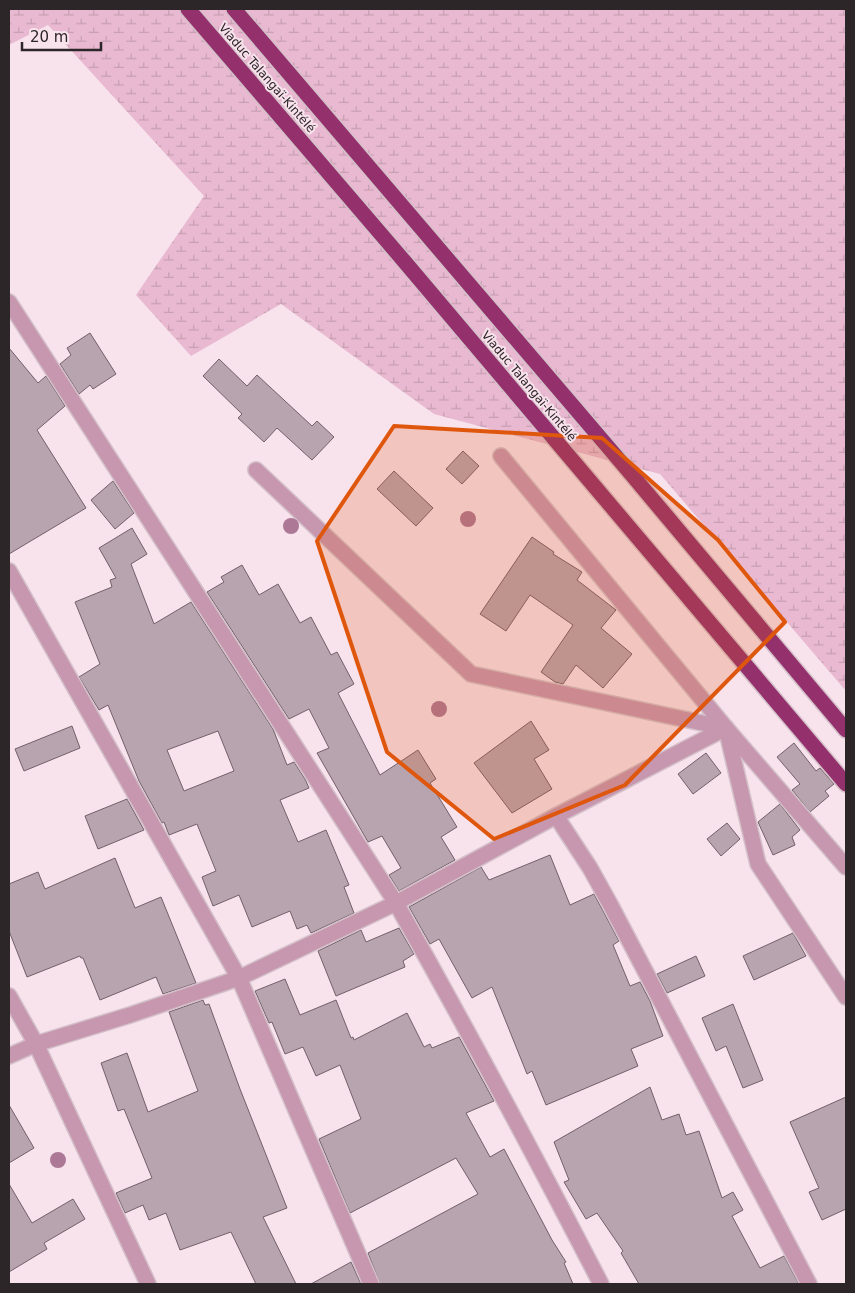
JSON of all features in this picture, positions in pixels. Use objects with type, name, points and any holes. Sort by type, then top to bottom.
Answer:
[{"type":"highway","name":"Viaduc Talangaï-Kintélé","points":[[188,9],[411,269],[846,784]]},
{"type":"highway","name":"Viaduc Talangaï-Kintélé","points":[[234,9],[632,475],[846,730]]},
{"type":"street","points":[[9,302],[396,903],[532,1149],[601,1284]]},
{"type":"street","points":[[501,456],[726,728],[846,867]]},
{"type":"street","points":[[256,470],[471,674],[726,728]]},
{"type":"street","points":[[9,571],[239,978],[371,1284]]},
{"type":"street","points":[[9,1056],[36,1044],[239,978],[396,903],[556,816],[726,728]]},
{"type":"street","points":[[726,728],[758,864],[846,997]]},
{"type":"street","points":[[556,816],[590,868],[610,904],[809,1284]]},
{"type":"street","points":[[9,996],[36,1044],[148,1284]]},
{"type":"highlighted area","points":[[394,426],[602,438],[718,540],[785,622],[625,785],[494,839],[387,752],[317,541]]},
{"type":"green space","points":[[9,9],[846,9],[846,691],[660,474],[434,414],[281,304],[191,356],[136,295],[204,196],[48,25],[9,45]]},
{"type":"building","points":[[90,333],[116,374],[93,389],[90,385],[79,394],[60,364],[71,355],[67,348]]},
{"type":"building","points":[[9,348],[38,383],[46,376],[65,406],[37,430],[86,508],[9,554]]},
{"type":"building","points":[[219,359],[247,386],[257,375],[312,426],[317,421],[334,437],[312,460],[277,428],[264,442],[238,418],[242,414],[203,376]]},
{"type":"building","points":[[463,451],[479,466],[462,484],[446,469]]},
{"type":"building","points":[[394,471],[433,508],[416,526],[377,489]]},
{"type":"building","points":[[113,481],[134,513],[115,529],[91,500]]},
{"type":"building","points":[[132,528],[147,554],[131,564],[154,624],[191,602],[273,729],[287,765],[294,762],[305,779],[309,788],[280,800],[298,842],[326,830],[349,885],[344,887],[354,913],[311,933],[307,925],[297,929],[290,911],[252,927],[239,895],[213,906],[202,877],[216,871],[197,824],[169,835],[164,822],[162,823],[139,781],[108,705],[99,710],[79,677],[100,664],[75,602],[112,587],[110,580],[116,578],[99,548]],"holes":[[[218,731],[234,771],[184,791],[167,750]]]},
{"type":"building","points":[[532,537],[554,552],[553,554],[582,572],[577,580],[616,610],[601,628],[632,654],[603,688],[576,665],[563,684],[555,682],[541,672],[573,625],[530,595],[506,631],[480,614]]},
{"type":"building","points":[[242,565],[259,595],[278,584],[300,623],[311,617],[331,655],[337,652],[354,684],[338,693],[380,775],[418,750],[436,779],[430,783],[457,827],[441,837],[455,860],[399,891],[389,875],[401,868],[382,836],[368,842],[317,753],[329,748],[309,709],[289,719],[207,592],[224,582],[221,577]]},
{"type":"building","points":[[531,721],[549,750],[534,759],[552,789],[512,813],[474,763]]},
{"type":"building","points":[[72,726],[80,748],[24,771],[15,749]]},
{"type":"building","points":[[794,743],[816,771],[820,768],[834,784],[825,791],[829,796],[810,812],[792,790],[800,784],[777,757]]},
{"type":"building","points":[[706,753],[721,773],[693,794],[678,774]]},
{"type":"building","points":[[127,799],[144,830],[98,849],[85,816]]},
{"type":"building","points":[[780,804],[800,830],[792,837],[795,845],[773,855],[758,822]]},
{"type":"building","points":[[727,823],[740,839],[721,856],[707,839]]},
{"type":"building","points":[[550,855],[570,905],[594,894],[619,941],[613,945],[630,986],[640,982],[650,1001],[663,1036],[631,1049],[638,1066],[546,1105],[532,1071],[527,1074],[492,987],[472,998],[439,939],[430,944],[409,907],[481,867],[489,880]]},
{"type":"building","points":[[115,858],[135,908],[161,897],[196,983],[163,994],[156,977],[100,1000],[83,958],[80,956],[27,977],[9,931],[9,884],[38,872],[45,889]]},
{"type":"building","points":[[399,928],[414,954],[403,961],[405,967],[336,996],[318,951],[361,930],[366,942]]},
{"type":"building","points":[[793,933],[806,956],[754,980],[743,956]]},
{"type":"building","points":[[696,956],[705,976],[667,993],[657,974]]},
{"type":"building","points":[[285,979],[300,1015],[336,1000],[351,1038],[353,1037],[354,1040],[407,1013],[424,1047],[430,1044],[432,1048],[459,1037],[494,1101],[466,1113],[490,1157],[504,1149],[552,1240],[566,1262],[564,1263],[573,1284],[380,1284],[368,1253],[478,1194],[456,1158],[350,1213],[319,1139],[361,1119],[340,1065],[316,1076],[303,1047],[285,1054],[272,1022],[269,1023],[255,991]]},
{"type":"building","points":[[203,1000],[205,1005],[209,1004],[287,1208],[263,1217],[296,1284],[256,1284],[231,1232],[180,1250],[166,1213],[149,1220],[143,1205],[125,1213],[116,1193],[152,1178],[124,1109],[118,1111],[101,1063],[127,1053],[148,1112],[198,1091],[169,1012]]},
{"type":"building","points":[[733,1004],[763,1080],[743,1088],[726,1046],[716,1051],[702,1018]]},
{"type":"building","points":[[650,1087],[662,1120],[679,1114],[686,1135],[699,1131],[722,1198],[733,1192],[743,1210],[732,1216],[760,1268],[784,1256],[799,1284],[639,1284],[621,1253],[623,1251],[597,1213],[586,1219],[564,1182],[569,1180],[554,1142]]},
{"type":"building","points":[[846,1097],[846,1209],[822,1220],[809,1192],[819,1188],[790,1122]]},
{"type":"building","points":[[9,1105],[34,1148],[9,1163]]},
{"type":"building","points":[[9,1184],[32,1223],[73,1199],[85,1219],[44,1243],[47,1249],[9,1272]]},
{"type":"building","points":[[351,1262],[361,1284],[311,1284]]}]
